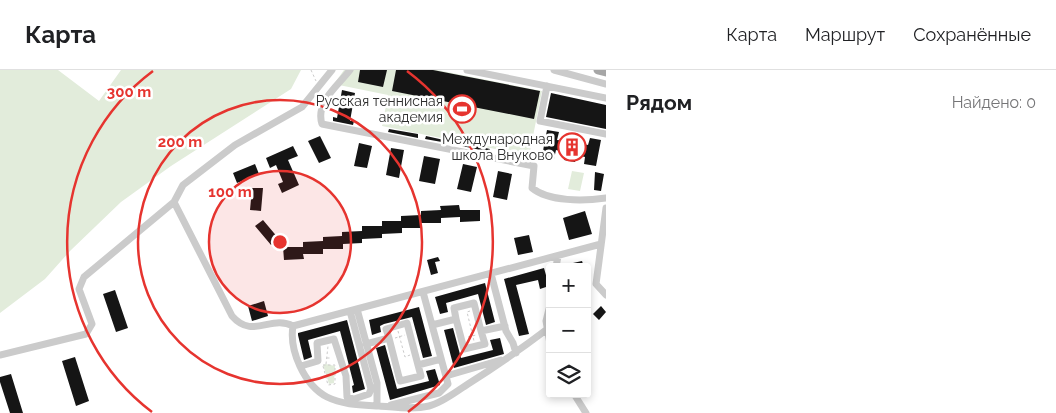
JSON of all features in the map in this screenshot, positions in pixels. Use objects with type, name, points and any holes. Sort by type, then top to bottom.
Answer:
[{"type":"main road","points":[[598,70],[606,72]]},
{"type":"street","points":[[0,355],[86,334],[92,324],[79,289],[84,277],[174,202],[183,185],[235,145],[302,108],[320,88],[332,70]]},
{"type":"street","points":[[350,70],[325,100],[319,116],[322,124],[534,166],[532,188],[540,194],[585,200],[606,198]]},
{"type":"street","points":[[467,70],[606,98]]},
{"type":"street","points":[[554,70],[606,84]]},
{"type":"street","points":[[547,86],[540,121],[606,134]]},
{"type":"street","points":[[174,202],[218,291],[236,321],[253,328],[279,322],[293,326],[601,244]]},
{"type":"street","points":[[606,207],[596,284],[606,295]]},
{"type":"street","points":[[557,263],[558,256]]},
{"type":"street","points":[[491,274],[505,326],[516,353]]},
{"type":"street","points":[[423,292],[448,384],[455,392]]},
{"type":"street","points":[[474,303],[476,310],[484,344],[464,349],[454,308],[474,303]]},
{"type":"street","points":[[301,366],[317,362],[323,357],[316,344],[329,340],[336,341],[346,376],[347,396],[351,399],[368,396],[370,389],[353,310]]},
{"type":"street","points":[[353,310],[366,344],[377,383],[381,406]]},
{"type":"street","points":[[432,325],[457,322]]},
{"type":"street","points":[[407,323],[410,334],[421,376],[400,381],[386,328],[407,323]]},
{"type":"street","points":[[293,326],[292,339],[301,366],[312,384],[328,398],[352,404],[381,406],[429,406],[508,359],[546,330]]},
{"type":"street","points":[[482,333],[505,326]]},
{"type":"street","points":[[366,344],[389,339]]},
{"type":"street","points":[[418,365],[441,359]]},
{"type":"street","points":[[446,376],[508,359]]},
{"type":"street","points":[[381,406],[439,393],[448,384]]},
{"type":"street","points":[[577,398],[586,413]]},
{"type":"path","points":[[312,70],[320,88]]},
{"type":"path","points":[[476,310],[467,312],[476,346]]},
{"type":"path","points":[[457,322],[470,323]]},
{"type":"path","points":[[397,326],[405,357],[415,354]]},
{"type":"path","points":[[461,339],[482,333]]},
{"type":"path","points":[[389,339],[410,334]]},
{"type":"path","points":[[326,364],[323,357],[329,340]]},
{"type":"path","points":[[323,357],[332,358]]},
{"type":"path","points":[[326,364],[335,365],[335,384],[328,385],[322,365],[326,364]]},
{"type":"green space","points":[[0,70],[58,70],[99,101],[121,70],[301,70],[291,89],[171,166],[121,202],[70,251],[45,279],[0,313]]},
{"type":"green space","name":"Русская теннисная академия","points":[[344,70],[437,70],[542,91],[529,156],[382,126],[388,95],[334,84]]},
{"type":"green space","points":[[572,171],[584,173],[580,191],[568,189]]},
{"type":"green space","points":[[323,365],[335,366],[334,383],[329,384]]},
{"type":"building","points":[[360,70],[387,70],[383,87],[358,82]]},
{"type":"building","points":[[396,70],[433,70],[540,91],[534,119],[392,91]]},
{"type":"building","points":[[342,90],[355,93],[350,121],[354,121],[353,125],[333,121],[333,117],[337,118]]},
{"type":"building","points":[[551,93],[606,105],[606,129],[546,117]]},
{"type":"building","points":[[389,129],[418,134],[418,138],[388,132]]},
{"type":"building","name":"Международная школа Внуково","points":[[547,130],[559,132],[557,140],[566,141],[568,133],[580,136],[579,143],[588,145],[590,138],[601,140],[596,166],[584,164],[585,157],[577,155],[575,162],[564,160],[565,152],[556,150],[554,159],[542,156]]},
{"type":"building","points":[[320,136],[331,158],[319,163],[308,141]]},
{"type":"building","points":[[426,136],[453,142],[453,144],[425,139]]},
{"type":"building","points":[[359,143],[372,146],[367,168],[354,166]]},
{"type":"building","points":[[463,143],[490,149],[490,152],[462,146]]},
{"type":"building","points":[[293,146],[298,156],[288,160],[299,185],[282,193],[278,184],[283,182],[276,165],[270,168],[266,158]]},
{"type":"building","points":[[391,148],[404,150],[399,178],[386,175]]},
{"type":"building","points":[[498,151],[526,156],[525,159],[498,153]]},
{"type":"building","points":[[424,156],[440,159],[435,184],[419,181]]},
{"type":"building","points":[[255,164],[259,174],[237,183],[233,173]]},
{"type":"building","points":[[463,164],[477,167],[471,192],[457,189]]},
{"type":"building","points":[[498,171],[512,174],[507,200],[493,197]]},
{"type":"building","points":[[595,172],[604,174],[601,191],[594,190]]},
{"type":"building","points":[[252,188],[263,188],[261,211],[250,210]]},
{"type":"building","points":[[459,205],[460,210],[480,210],[480,221],[460,222],[460,217],[441,218],[441,223],[421,223],[421,228],[402,228],[402,233],[382,234],[382,238],[362,239],[362,243],[343,244],[343,249],[323,249],[323,254],[303,254],[304,259],[284,260],[283,247],[303,247],[303,242],[323,241],[323,237],[342,236],[342,232],[362,231],[362,226],[382,226],[382,221],[401,221],[401,216],[421,215],[421,211],[441,210],[440,206]]},
{"type":"building","points":[[585,211],[592,234],[569,240],[563,218]]},
{"type":"building","points":[[263,220],[279,239],[271,245],[255,226]]},
{"type":"building","points":[[529,235],[533,252],[518,255],[514,238]]},
{"type":"building","points":[[438,257],[440,261],[435,262],[438,273],[431,275],[427,260]]},
{"type":"building","points":[[544,268],[546,287],[540,289],[538,280],[516,285],[529,334],[519,336],[504,279]]},
{"type":"building","points":[[485,283],[495,322],[486,325],[478,294],[446,303],[448,312],[440,314],[435,297]]},
{"type":"building","points":[[115,290],[128,328],[116,332],[103,294]]},
{"type":"building","points":[[264,301],[268,316],[252,321],[248,306]]},
{"type":"building","points":[[601,306],[606,312],[599,320],[593,314]]},
{"type":"building","points":[[419,307],[432,356],[423,358],[412,317],[384,324],[380,326],[381,332],[372,335],[369,320]]},
{"type":"building","points":[[347,320],[365,389],[353,393],[352,386],[354,385],[340,331],[308,340],[312,357],[304,360],[298,335],[298,333]]},
{"type":"building","points":[[453,328],[461,358],[493,350],[490,340],[500,338],[504,354],[454,368],[444,330]]},
{"type":"building","points":[[385,345],[397,389],[429,381],[426,371],[435,369],[440,385],[390,400],[376,348]]},
{"type":"building","points":[[75,357],[89,401],[76,406],[62,361]]},
{"type":"building","points":[[11,374],[23,413],[10,413],[0,382],[0,377]]},
{"type":"place","name":"Русская теннисная академия","points":[[462,109]]},
{"type":"place","name":"Международная школа Внуково","points":[[572,147]]}]
